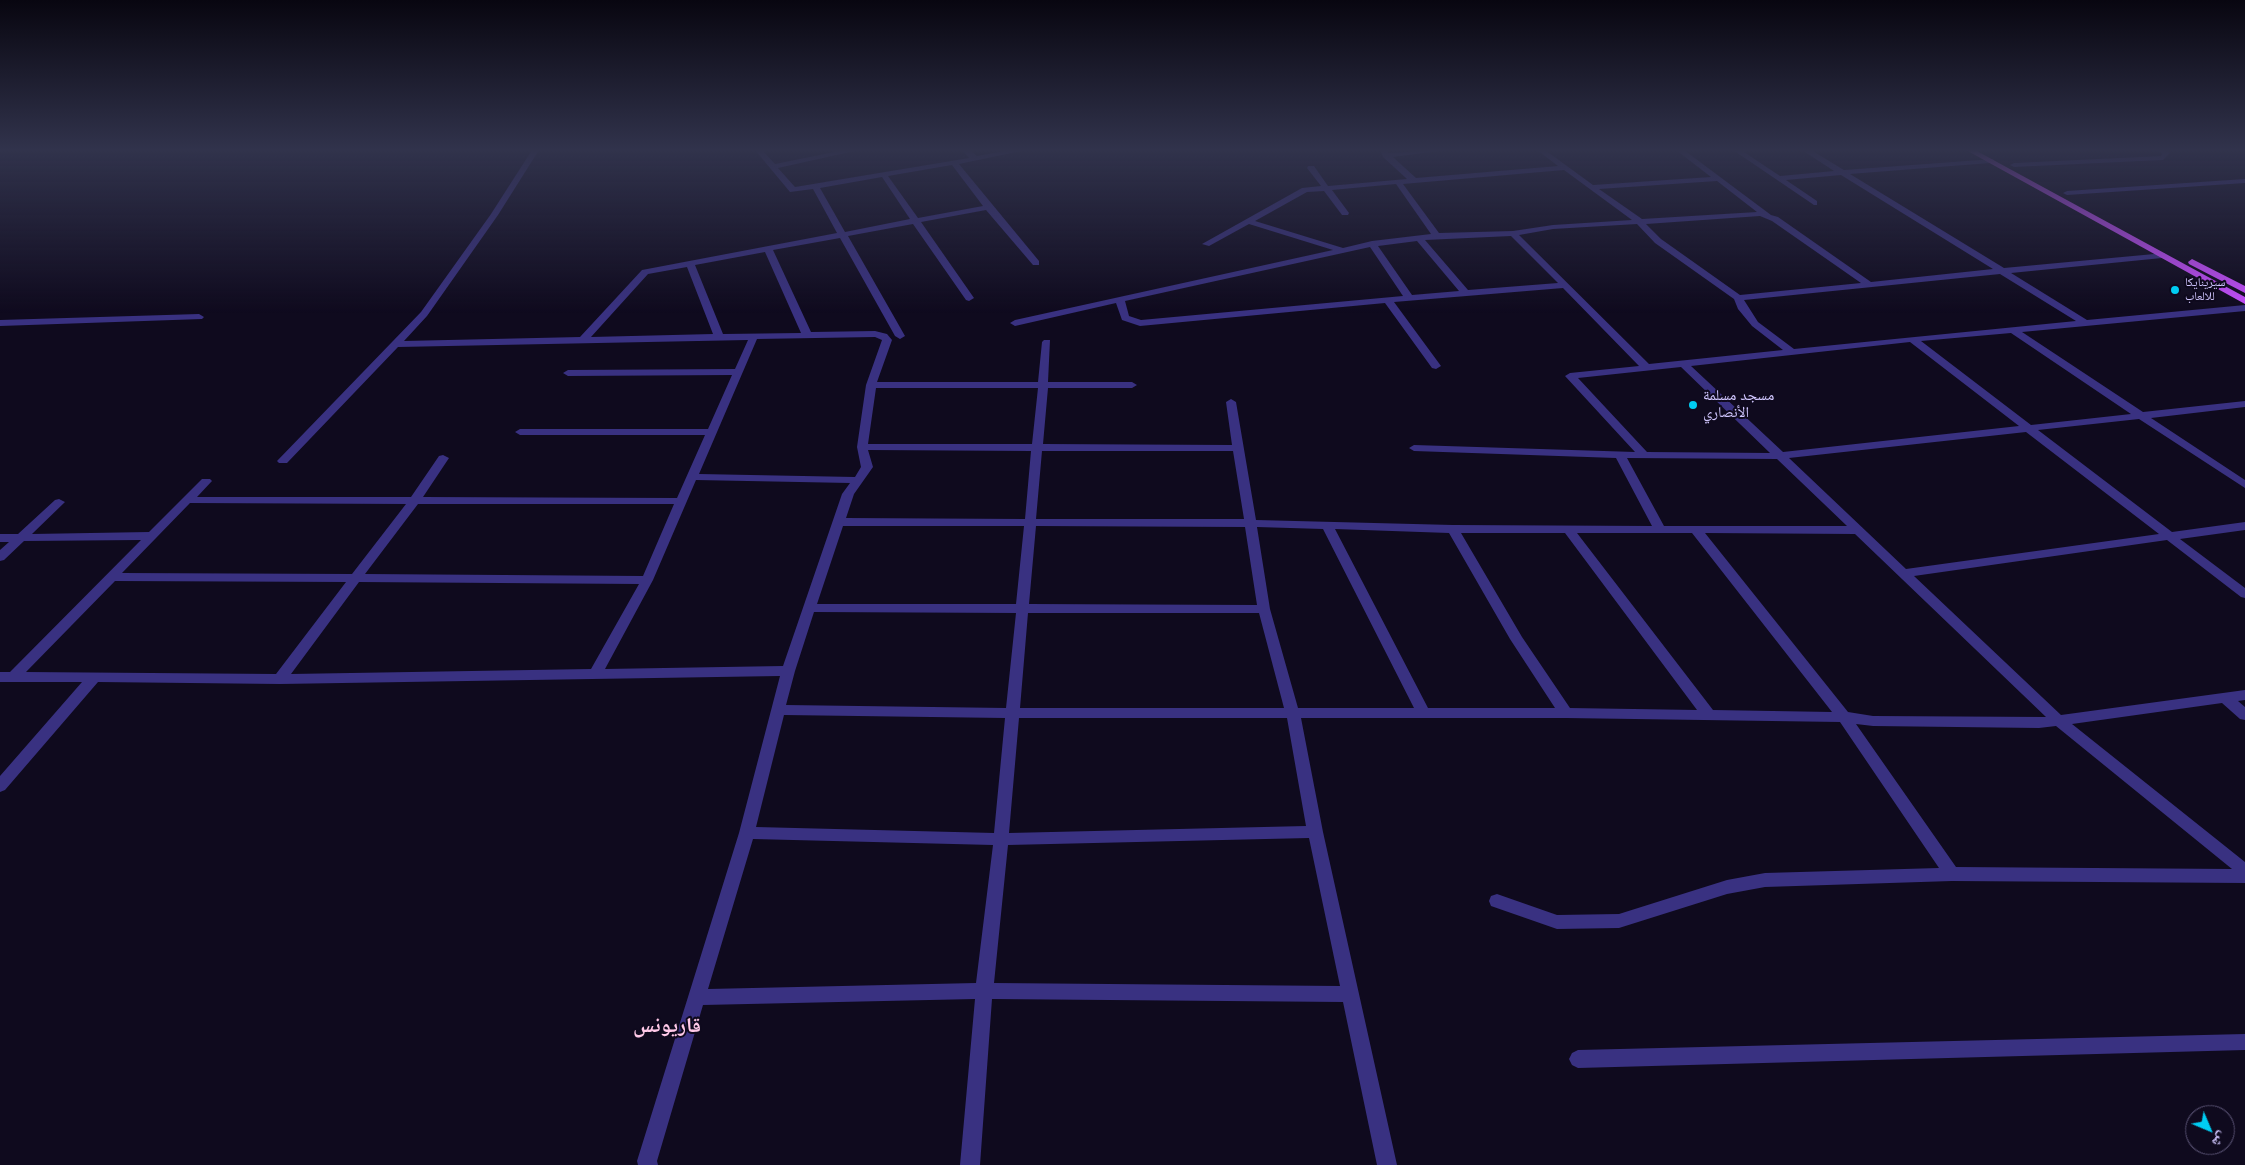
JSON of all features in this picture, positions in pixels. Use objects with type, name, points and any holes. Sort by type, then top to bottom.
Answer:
[{"type":"main road","points":[[2069,204],[2245,301]]},
{"type":"main road","points":[[2088,204],[2245,290]]},
{"type":"street","points":[[283,461],[424,314],[456,265],[501,204]]},
{"type":"street","points":[[826,204],[900,336]]},
{"type":"street","points":[[904,204],[969,298]]},
{"type":"street","points":[[985,204],[1036,263]]},
{"type":"street","points":[[1206,244],[1279,204]]},
{"type":"street","points":[[1338,204],[1345,213]]},
{"type":"street","points":[[1415,204],[1438,236]]},
{"type":"street","points":[[1615,204],[1639,222],[1658,241],[1738,298],[1743,309],[1755,324],[1791,351]]},
{"type":"street","points":[[1753,204],[1870,285]]},
{"type":"street","points":[[1894,204],[2083,322]]},
{"type":"street","points":[[583,340],[645,272],[914,220],[988,208]]},
{"type":"street","points":[[1015,323],[1372,244],[1438,236],[1513,233],[1553,227],[1750,214],[1768,216]]},
{"type":"street","points":[[1248,221],[1344,251]]},
{"type":"street","points":[[1513,233],[1646,367]]},
{"type":"street","points":[[1419,238],[1466,294]]},
{"type":"street","points":[[1372,244],[1409,298]]},
{"type":"street","points":[[768,248],[807,335]]},
{"type":"street","points":[[1738,298],[2162,255]]},
{"type":"street","points":[[690,263],[719,337]]},
{"type":"street","points":[[1120,300],[1125,318],[1140,322],[1566,285]]},
{"type":"street","points":[[1388,300],[1436,366]]},
{"type":"street","points":[[1644,455],[1570,376],[2012,328],[2245,308]]},
{"type":"street","points":[[0,323],[199,317]]},
{"type":"street","points":[[2012,328],[2245,485]]},
{"type":"street","points":[[394,344],[876,334],[884,336],[887,340],[871,385],[862,447],[867,467],[848,494],[788,671],[747,833],[647,1161],[648,1165]]},
{"type":"street","points":[[596,673],[647,580],[681,501],[694,478],[754,336]]},
{"type":"street","points":[[1912,339],[2245,594]]},
{"type":"street","points":[[970,1165],[984,991],[1024,607],[1047,342]]},
{"type":"street","points":[[1682,363],[2058,720],[2245,870]]},
{"type":"street","points":[[568,373],[739,372]]},
{"type":"street","points":[[871,385],[1132,385]]},
{"type":"street","points":[[1230,402],[1264,609],[1294,714],[1315,832],[1387,1165]]},
{"type":"street","points":[[1414,448],[1620,455],[1780,456],[2245,404]]},
{"type":"street","points":[[520,432],[713,432]]},
{"type":"street","points":[[862,447],[1238,448]]},
{"type":"street","points":[[1620,455],[1660,530]]},
{"type":"street","points":[[280,679],[416,500],[443,458]]},
{"type":"street","points":[[694,478],[858,480]]},
{"type":"street","points":[[6,677],[111,577],[206,481]]},
{"type":"street","points":[[186,500],[681,501]]},
{"type":"street","points":[[0,557],[59,502]]},
{"type":"street","points":[[838,522],[1032,521],[1250,523],[1453,529],[1858,530]]},
{"type":"street","points":[[1327,525],[1424,714]]},
{"type":"street","points":[[1904,573],[2245,526]]},
{"type":"street","points":[[1453,529],[1516,639],[1566,713]]},
{"type":"street","points":[[1568,529],[1708,715]]},
{"type":"street","points":[[1696,530],[1844,717],[1952,874]]},
{"type":"street","points":[[0,538],[152,536]]},
{"type":"street","points":[[111,577],[354,580],[647,580]]},
{"type":"street","points":[[809,608],[1264,609]]},
{"type":"street","points":[[6,677],[280,679],[788,671]]},
{"type":"street","points":[[0,786],[95,677]]},
{"type":"street","points":[[778,710],[1012,714],[1566,713],[1844,717],[1873,721],[2039,723],[2245,695]]},
{"type":"street","points":[[2225,698],[2245,715]]},
{"type":"street","points":[[747,833],[1001,839],[1315,832]]},
{"type":"street","points":[[1497,901],[1557,922],[1619,921],[1727,888],[1765,880],[1952,874],[2245,876]]},
{"type":"street","points":[[697,997],[984,991],[1350,994]]},
{"type":"street","points":[[1578,1059],[2245,1042]]},
{"type":"place","name":"سيرينايكا للالعاب","points":[[2175,290]]},
{"type":"place","name":"مسجد مسلمة الأنصاري","points":[[1693,405]]},
{"type":"district","name":"قاريونس","points":[[667,1026]]}]
